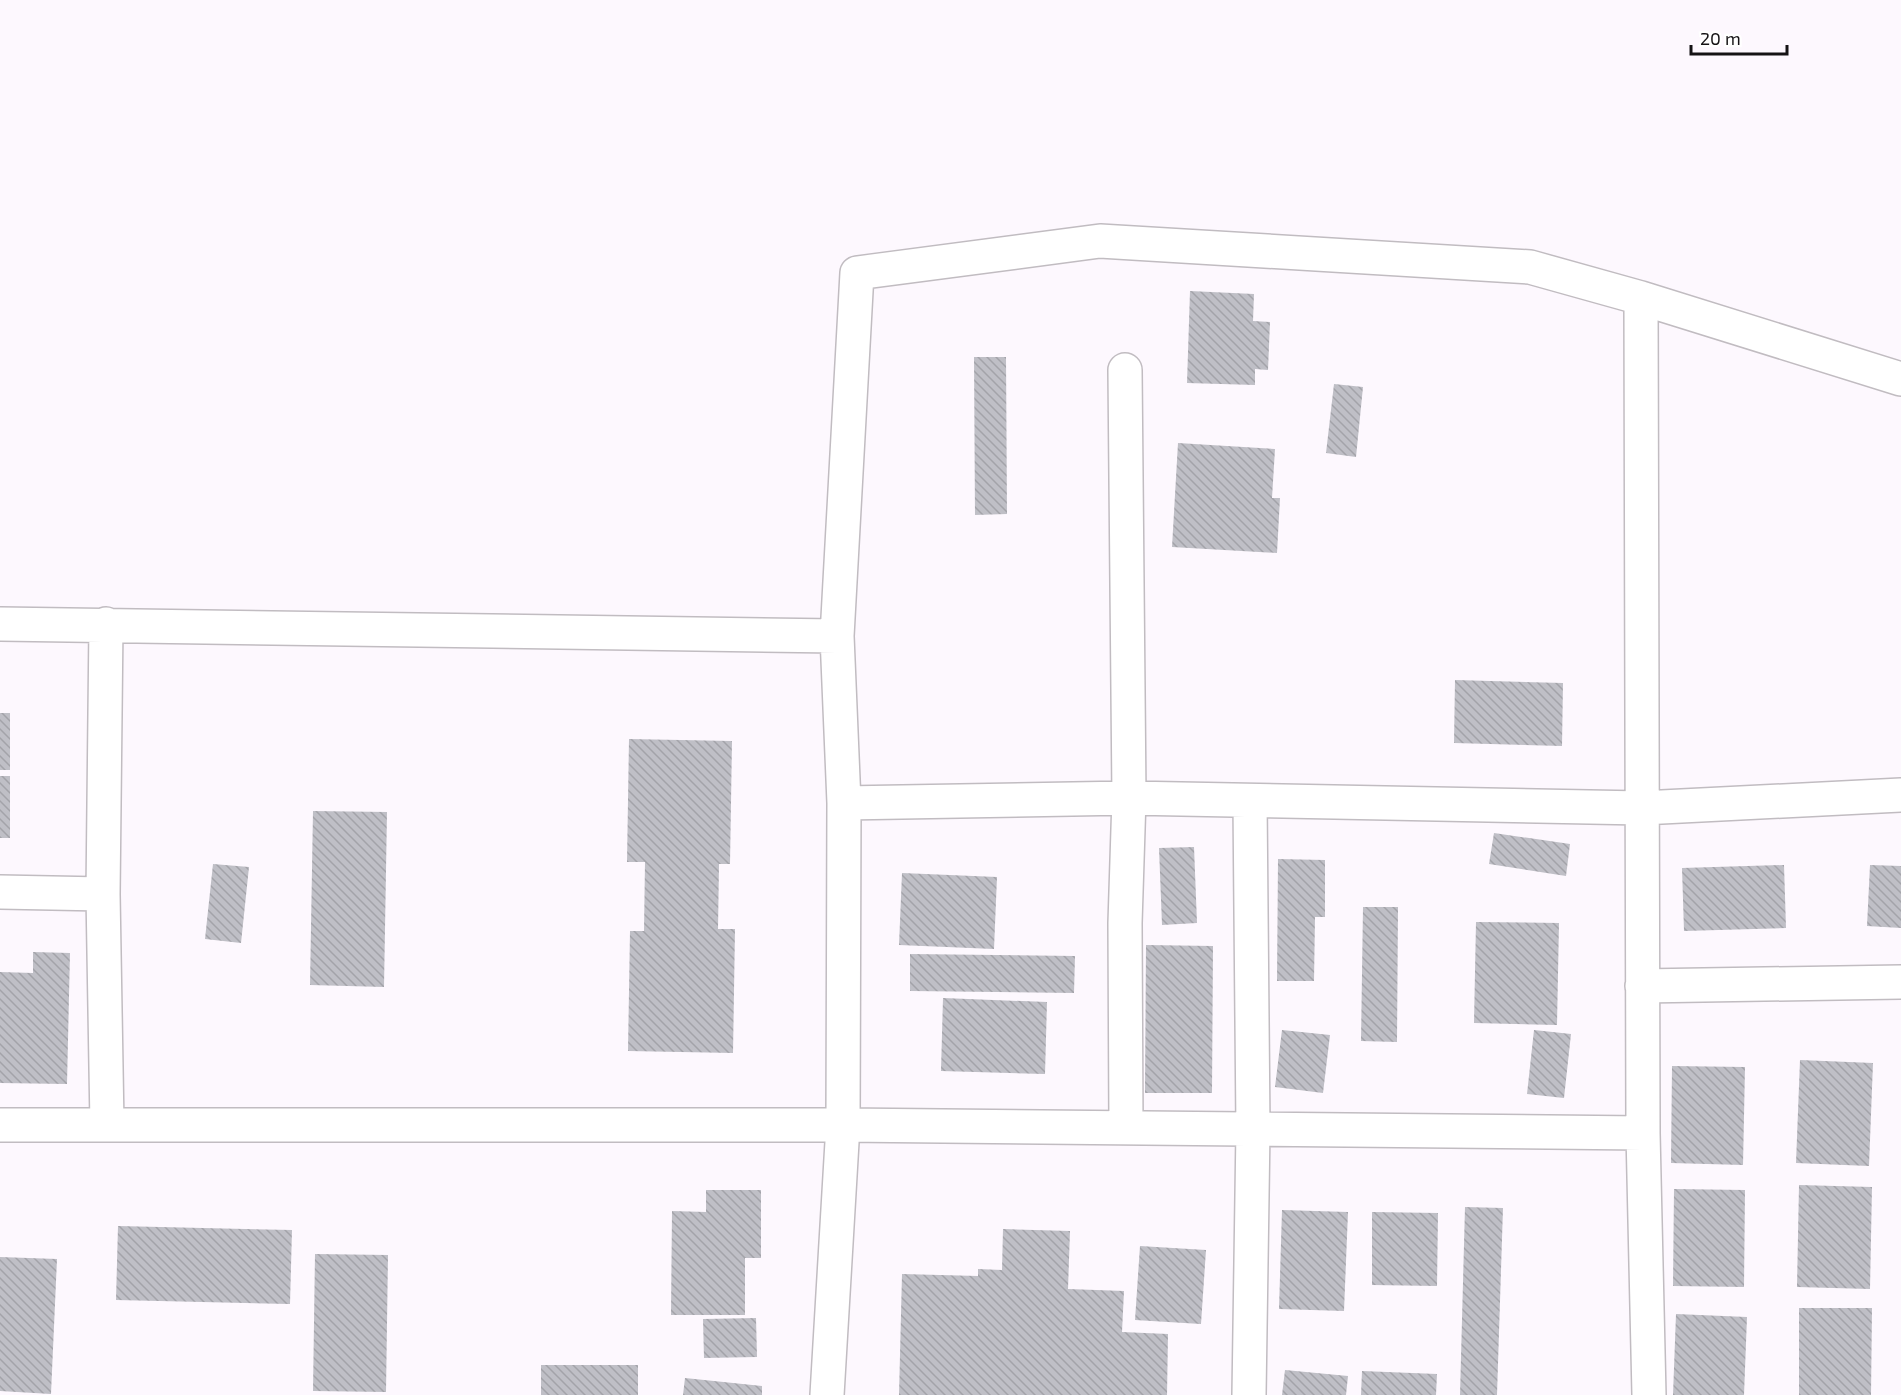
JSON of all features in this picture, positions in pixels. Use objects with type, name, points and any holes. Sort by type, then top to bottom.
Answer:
[{"type":"street","points":[[827,1395],[843,1125],[844,803],[837,636],[857,273],[1100,241],[1530,267],[1641,298],[1901,379]]},
{"type":"street","points":[[1641,298],[1642,1133],[1649,1395]]},
{"type":"street","points":[[1125,370],[1129,798],[1125,923],[1126,1128]]},
{"type":"street","points":[[0,624],[837,636]]},
{"type":"street","points":[[106,624],[103,894],[107,1125]]},
{"type":"street","points":[[844,803],[1129,798],[1642,807],[1901,795]]},
{"type":"street","points":[[1249,1395],[1253,1129],[1250,801]]},
{"type":"street","points":[[0,892],[103,894]]},
{"type":"street","points":[[1642,986],[1901,982]]},
{"type":"street","points":[[0,1125],[843,1125],[1642,1133]]},
{"type":"building","points":[[1190,291],[1254,294],[1253,321],[1270,322],[1268,370],[1255,369],[1255,385],[1187,383]]},
{"type":"building","points":[[974,357],[1006,357],[1007,514],[975,515]]},
{"type":"building","points":[[1334,384],[1363,387],[1356,457],[1326,453]]},
{"type":"building","points":[[1178,443],[1275,449],[1272,498],[1280,498],[1277,553],[1172,547]]},
{"type":"building","points":[[1455,680],[1563,683],[1562,746],[1454,743]]},
{"type":"building","points":[[0,713],[10,713],[10,770],[0,770]]},
{"type":"building","points":[[629,739],[732,741],[730,864],[719,864],[718,929],[735,929],[733,1053],[628,1051],[630,931],[644,931],[645,862],[627,862]]},
{"type":"building","points":[[0,776],[10,776],[10,838],[0,838]]},
{"type":"building","points":[[313,811],[387,812],[384,987],[310,985]]},
{"type":"building","points":[[1494,833],[1570,844],[1566,876],[1489,864]]},
{"type":"building","points":[[1194,847],[1197,923],[1162,925],[1159,848]]},
{"type":"building","points":[[1278,859],[1325,860],[1325,917],[1315,917],[1314,981],[1277,981]]},
{"type":"building","points":[[213,864],[249,867],[241,943],[205,939]]},
{"type":"building","points":[[1784,865],[1786,928],[1684,931],[1682,868]]},
{"type":"building","points":[[1870,865],[1901,866],[1901,928],[1867,926]]},
{"type":"building","points":[[902,873],[997,877],[994,949],[899,945]]},
{"type":"building","points":[[1363,907],[1398,907],[1397,1042],[1361,1041]]},
{"type":"building","points":[[1476,922],[1559,923],[1557,1025],[1474,1023]]},
{"type":"building","points":[[1146,945],[1213,946],[1212,1093],[1145,1093]]},
{"type":"building","points":[[33,952],[70,953],[67,1084],[0,1083],[0,972],[33,973]]},
{"type":"building","points":[[910,954],[1075,956],[1074,993],[910,991]]},
{"type":"building","points":[[943,998],[1047,1002],[1045,1074],[941,1071]]},
{"type":"building","points":[[1282,1030],[1330,1035],[1323,1093],[1275,1087]]},
{"type":"building","points":[[1534,1030],[1571,1034],[1564,1098],[1527,1094]]},
{"type":"building","points":[[1800,1060],[1873,1063],[1869,1166],[1796,1163]]},
{"type":"building","points":[[1672,1066],[1745,1067],[1743,1165],[1671,1163]]},
{"type":"building","points":[[1799,1185],[1872,1187],[1870,1289],[1797,1287]]},
{"type":"building","points":[[1674,1189],[1745,1190],[1744,1287],[1673,1286]]},
{"type":"building","points":[[706,1190],[761,1190],[761,1258],[745,1258],[745,1315],[671,1315],[672,1211],[706,1212]]},
{"type":"building","points":[[1465,1207],[1503,1208],[1497,1395],[1460,1395]]},
{"type":"building","points":[[1282,1210],[1348,1212],[1344,1311],[1279,1309]]},
{"type":"building","points":[[1372,1212],[1438,1213],[1437,1286],[1372,1285]]},
{"type":"building","points":[[118,1226],[292,1230],[290,1304],[116,1300]]},
{"type":"building","points":[[1003,1229],[1070,1231],[1068,1289],[1124,1291],[1122,1332],[1168,1334],[1167,1395],[899,1395],[902,1274],[978,1276],[978,1269],[1002,1270]]},
{"type":"building","points":[[1140,1246],[1206,1250],[1201,1324],[1135,1320]]},
{"type":"building","points":[[315,1254],[388,1255],[386,1392],[313,1391]]},
{"type":"building","points":[[0,1257],[57,1259],[51,1394],[0,1391]]},
{"type":"building","points":[[1799,1308],[1872,1308],[1871,1395],[1799,1395]]},
{"type":"building","points":[[1676,1314],[1747,1317],[1744,1395],[1673,1395]]},
{"type":"building","points":[[756,1318],[757,1357],[704,1358],[703,1319]]},
{"type":"building","points":[[541,1365],[638,1365],[638,1395],[541,1395]]},
{"type":"building","points":[[1285,1370],[1348,1376],[1346,1395],[1282,1395]]},
{"type":"building","points":[[1362,1371],[1437,1374],[1436,1395],[1361,1395]]},
{"type":"building","points":[[685,1378],[762,1386],[762,1395],[683,1395]]}]
